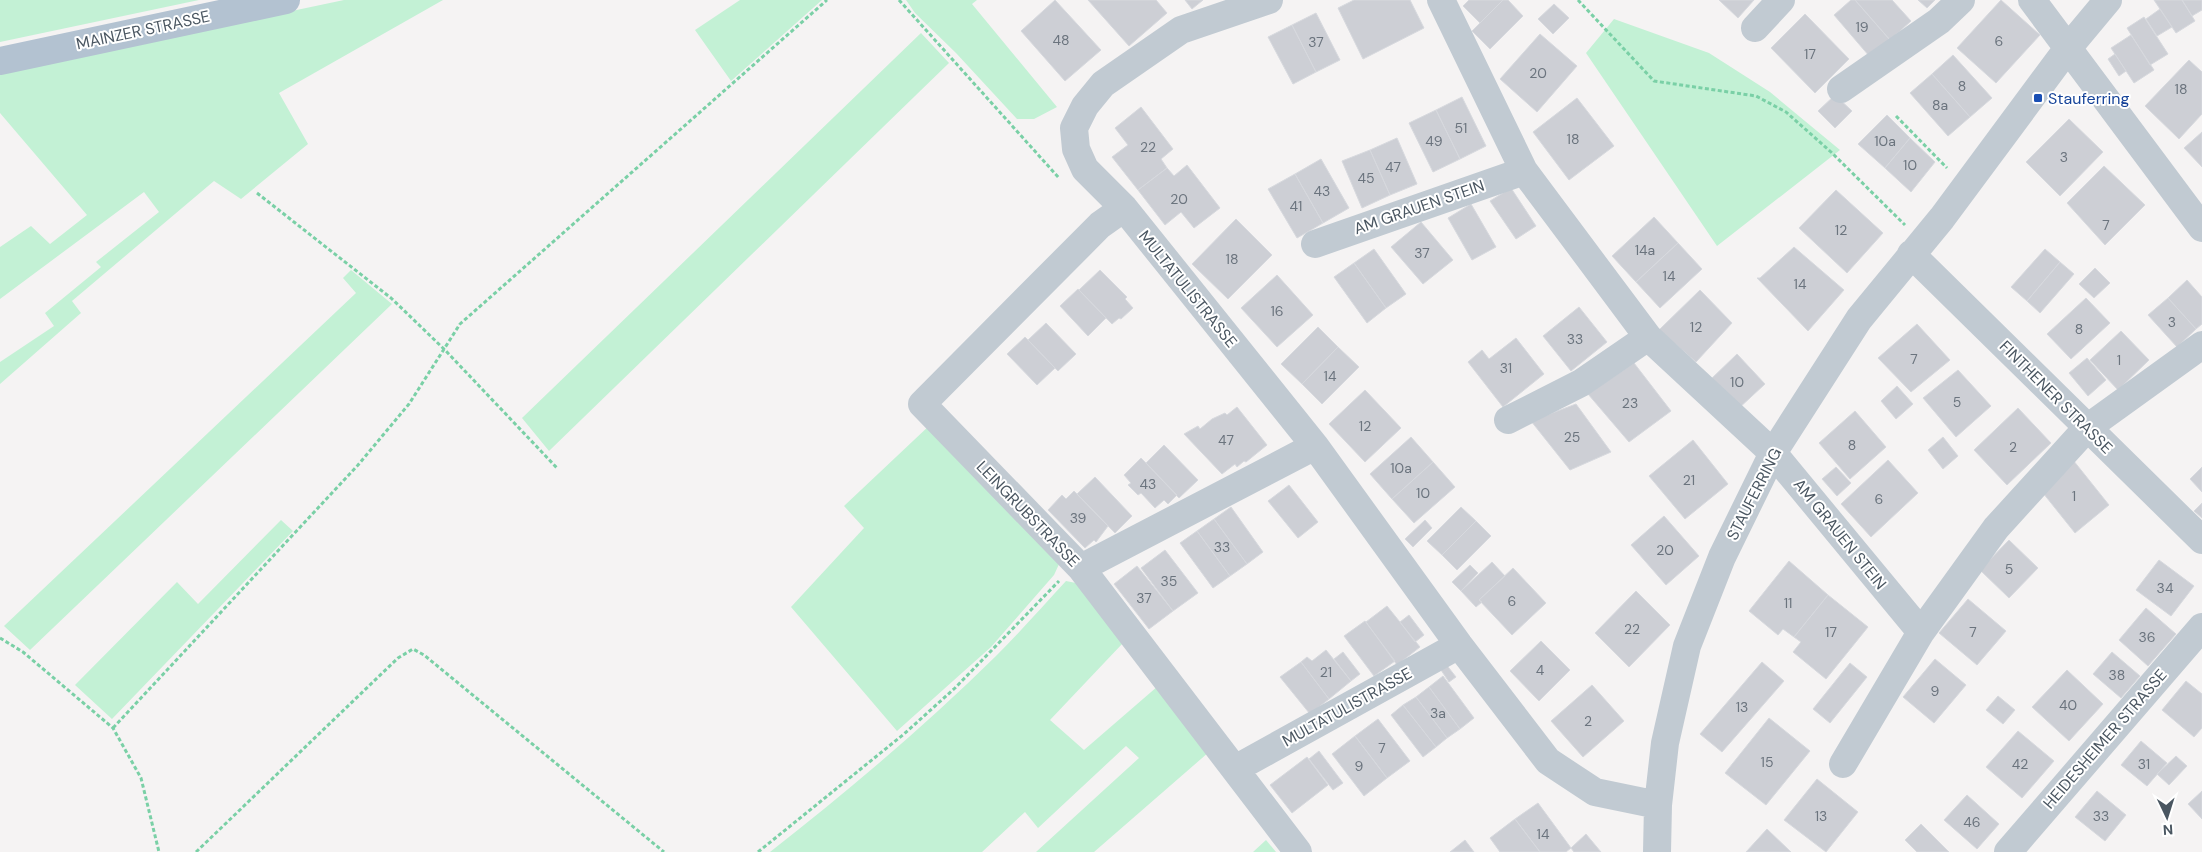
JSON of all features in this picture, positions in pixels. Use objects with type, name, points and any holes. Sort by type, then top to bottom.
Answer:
[{"type":"main road","name":"MAINZER STRASSE","points":[[0,61],[286,0]]},
{"type":"street","name":"MULTATULISTRASSE","points":[[1269,0],[1180,30],[1103,84],[1085,106],[1074,128],[1076,149],[1085,169],[1124,208],[1315,446],[1459,645],[1548,762],[1595,792],[1658,805]]},
{"type":"street","name":"AM GRAUEN STEIN","points":[[1441,0],[1524,171],[1648,337],[1773,453],[1921,632]]},
{"type":"street","points":[[1755,28],[1781,0]]},
{"type":"street","points":[[1841,89],[1939,21],[1961,0]]},
{"type":"street","points":[[2032,0],[2202,228]]},
{"type":"street","name":"STAUFERRING","points":[[1657,852],[1658,805],[1665,743],[1687,646],[1722,557],[1773,453],[1859,319],[1942,218],[2068,48],[2108,0]]},
{"type":"street","name":"AM GRAUEN STEIN","points":[[1314,244],[1524,171]]},
{"type":"street","name":"LEINGRUBSTRASSE","points":[[1124,208],[1100,225],[922,404],[1081,568],[1298,852]]},
{"type":"street","name":"FINTHENER STRASSE","points":[[1911,254],[2202,540]]},
{"type":"street","points":[[1508,420],[1581,383],[1648,337]]},
{"type":"street","points":[[1843,764],[1921,632],[1996,528],[2087,428],[2202,344]]},
{"type":"street","points":[[1081,568],[1315,446]]},
{"type":"street","name":"HEIDESHEIMER STRASSE","points":[[2008,852],[2202,627]]},
{"type":"street","name":"MULTATULISTRASSE","points":[[1235,769],[1459,645]]},
{"type":"path","points":[[113,728],[358,465],[409,404],[460,324],[827,0]]},
{"type":"path","points":[[899,0],[1062,181]]},
{"type":"path","points":[[1578,0],[1654,81],[1756,96],[1786,112],[1831,152],[1908,227],[1911,254]]},
{"type":"path","points":[[1896,116],[1965,186]]},
{"type":"path","points":[[257,193],[391,298],[445,350],[557,468]]},
{"type":"path","points":[[758,852],[904,734],[961,682],[1063,577],[1081,568]]},
{"type":"path","points":[[0,638],[23,652],[113,728],[141,778],[159,852]]},
{"type":"path","points":[[196,852],[398,658],[412,649],[424,655],[664,852]]},
{"type":"green space","points":[[0,0],[199,0],[0,42]]},
{"type":"green space","points":[[344,0],[443,0],[279,93],[308,144],[241,199],[214,181],[72,301],[81,313],[0,384],[0,362],[54,326],[45,313],[101,267],[96,262],[159,212],[144,192],[0,299],[0,247],[31,226],[50,244],[87,215],[0,113],[0,73]]},
{"type":"green space","points":[[740,0],[822,0],[731,81],[695,30]]},
{"type":"green space","points":[[906,0],[977,0],[972,4],[1057,107],[1034,119],[1017,119],[956,53],[915,13]]},
{"type":"green space","points":[[1614,19],[1709,53],[1770,92],[1840,150],[1717,246],[1586,53]]},
{"type":"green space","points":[[921,33],[949,63],[549,451],[522,418]]},
{"type":"green space","points":[[351,270],[392,304],[30,650],[4,626],[356,293],[343,278]]},
{"type":"green space","points":[[931,424],[1060,562],[1054,575],[991,647],[897,731],[791,607],[864,528],[844,506]]},
{"type":"green space","points":[[281,520],[293,531],[112,719],[75,685],[177,582],[198,604]]},
{"type":"green space","points":[[1066,581],[1081,584],[1123,643],[1050,720],[1084,750],[1158,686],[1209,752],[1094,852],[1036,852],[1139,758],[1126,746],[1038,828],[1025,812],[982,852],[770,852],[857,782],[942,708],[1005,647]]},
{"type":"green space","points":[[1266,840],[1276,852],[1253,852]]},
{"type":"building","points":[[1055,0],[1101,50],[1065,81],[1021,31]]},
{"type":"building","points":[[1088,0],[1156,0],[1167,13],[1129,46]]},
{"type":"building","points":[[1185,0],[1203,0],[1192,9]]},
{"type":"building","points":[[1354,0],[1410,0],[1424,28],[1363,59],[1338,8]]},
{"type":"building","points":[[1469,0],[1503,0],[1480,23],[1463,6]]},
{"type":"building","points":[[1503,0],[1508,0],[1523,16],[1490,49],[1472,31]]},
{"type":"building","points":[[1719,0],[1754,0],[1738,18]]},
{"type":"building","points":[[1851,0],[1855,0],[1890,40],[1870,57],[1834,15]]},
{"type":"building","points":[[1855,0],[1892,0],[1911,21],[1890,40]]},
{"type":"building","points":[[1918,0],[1935,0],[1927,8]]},
{"type":"building","points":[[2001,0],[2040,35],[1996,83],[1957,48]]},
{"type":"building","points":[[2154,0],[2182,0],[2195,21],[2176,33]]},
{"type":"building","points":[[2182,0],[2202,0],[2202,10],[2192,16]]},
{"type":"building","points":[[1554,4],[1569,18],[1553,34],[1538,19]]},
{"type":"building","points":[[2160,9],[2172,27],[2157,36],[2146,19]]},
{"type":"building","points":[[1316,13],[1340,60],[1316,72],[1292,25]]},
{"type":"building","points":[[1805,14],[1849,59],[1815,93],[1771,48]]},
{"type":"building","points":[[2144,17],[2168,54],[2150,65],[2127,28]]},
{"type":"building","points":[[1292,25],[1316,72],[1293,84],[1268,37]]},
{"type":"building","points":[[1540,34],[1577,66],[1537,112],[1500,79]]},
{"type":"building","points":[[2131,35],[2154,70],[2134,83],[2111,48]]},
{"type":"building","points":[[2115,54],[2126,71],[2119,76],[2108,59]]},
{"type":"building","points":[[1953,55],[1992,98],[1970,117],[1932,74]]},
{"type":"building","points":[[2189,60],[2202,72],[2202,114],[2179,139],[2145,106]]},
{"type":"building","points":[[1932,74],[1970,117],[1948,136],[1910,93]]},
{"type":"building","points":[[1835,95],[1852,111],[1835,128],[1818,111]]},
{"type":"building","points":[[1462,97],[1486,146],[1460,159],[1436,110]]},
{"type":"building","points":[[1577,98],[1614,146],[1569,180],[1533,132]]},
{"type":"building","points":[[1141,107],[1173,149],[1161,159],[1167,168],[1138,190],[1112,157],[1128,145],[1115,128]]},
{"type":"building","points":[[1436,110],[1460,159],[1433,172],[1409,123]]},
{"type":"building","points":[[1887,115],[1910,138],[1885,168],[1858,144]]},
{"type":"building","points":[[2069,119],[2103,152],[2060,196],[2026,162]]},
{"type":"building","points":[[2202,132],[2202,167],[2184,148]]},
{"type":"building","points":[[1397,138],[1417,184],[1390,195],[1370,150]]},
{"type":"building","points":[[1910,138],[1935,162],[1911,192],[1885,168]]},
{"type":"building","points":[[1370,150],[1390,195],[1362,208],[1342,161]]},
{"type":"building","points":[[1321,159],[1349,208],[1323,223],[1295,174]]},
{"type":"building","points":[[1187,165],[1220,208],[1194,228],[1181,212],[1165,225],[1138,190],[1167,168],[1174,176]]},
{"type":"building","points":[[2104,166],[2145,205],[2105,245],[2067,203]]},
{"type":"building","points":[[1295,174],[1323,223],[1297,238],[1268,189]]},
{"type":"building","points":[[1511,188],[1536,226],[1516,239],[1490,201]]},
{"type":"building","points":[[1836,190],[1883,233],[1847,273],[1799,228]]},
{"type":"building","points":[[1471,204],[1496,247],[1472,260],[1448,218]]},
{"type":"building","points":[[1654,217],[1678,243],[1636,282],[1612,256]]},
{"type":"building","points":[[1236,219],[1272,255],[1228,299],[1192,264]]},
{"type":"building","points":[[1421,222],[1453,260],[1423,284],[1391,247]]},
{"type":"building","points":[[1678,243],[1702,269],[1660,308],[1636,282]]},
{"type":"building","points":[[1794,247],[1844,290],[1808,331],[1757,278],[1760,278]]},
{"type":"building","points":[[1374,249],[1406,294],[1386,308],[1354,263]]},
{"type":"building","points":[[2045,249],[2060,262],[2027,301],[2011,287]]},
{"type":"building","points":[[2060,262],[2074,274],[2040,313],[2027,301]]},
{"type":"building","points":[[1354,263],[1386,308],[1367,323],[1334,277]]},
{"type":"building","points":[[2095,268],[2110,283],[2094,298],[2079,284]]},
{"type":"building","points":[[1100,270],[1127,297],[1125,299],[1133,308],[1112,324],[1079,290]]},
{"type":"building","points":[[1277,275],[1313,315],[1277,347],[1241,308]]},
{"type":"building","points":[[2187,280],[2202,297],[2202,324],[2196,329],[2168,298]]},
{"type":"building","points":[[1078,289],[1106,318],[1088,336],[1060,306]]},
{"type":"building","points":[[1700,290],[1732,323],[1696,362],[1659,330]]},
{"type":"building","points":[[2086,298],[2110,323],[2071,359],[2047,334]]},
{"type":"building","points":[[2168,298],[2196,329],[2177,347],[2148,315]]},
{"type":"building","points":[[1579,307],[1607,342],[1571,371],[1543,336]]},
{"type":"building","points":[[1046,323],[1076,354],[1058,371],[1028,340]]},
{"type":"building","points":[[1917,324],[1950,360],[1911,392],[1878,358]]},
{"type":"building","points":[[1318,327],[1338,347],[1302,384],[1281,364]]},
{"type":"building","points":[[2121,331],[2149,360],[2118,390],[2090,360]]},
{"type":"building","points":[[1025,337],[1055,368],[1037,385],[1007,354]]},
{"type":"building","points":[[1516,338],[1544,374],[1503,407],[1468,362],[1482,350],[1489,359]]},
{"type":"building","points":[[1338,347],[1359,367],[1322,404],[1302,384]]},
{"type":"building","points":[[1737,354],[1765,384],[1738,409],[1709,381]]},
{"type":"building","points":[[2087,358],[2106,380],[2088,396],[2069,373]]},
{"type":"building","points":[[1634,363],[1671,411],[1629,442],[1588,394]]},
{"type":"building","points":[[1958,370],[1991,406],[1956,437],[1923,398]]},
{"type":"building","points":[[1897,386],[1913,404],[1896,419],[1881,401]]},
{"type":"building","points":[[1365,390],[1401,428],[1365,462],[1329,424]]},
{"type":"building","points":[[1576,404],[1611,452],[1570,470],[1531,421]]},
{"type":"building","points":[[1237,407],[1267,445],[1246,462],[1244,461],[1237,467],[1235,464],[1222,474],[1184,434],[1198,426],[1200,429],[1212,419],[1225,413],[1227,415]]},
{"type":"building","points":[[2018,408],[2051,443],[2007,485],[1974,450]]},
{"type":"building","points":[[1855,411],[1886,447],[1850,479],[1819,443]]},
{"type":"building","points":[[1411,437],[1433,462],[1392,499],[1370,474]]},
{"type":"building","points":[[1943,437],[1958,456],[1943,469],[1928,450]]},
{"type":"building","points":[[1693,440],[1728,484],[1685,519],[1649,476]]},
{"type":"building","points":[[1164,445],[1198,480],[1179,498],[1146,463]]},
{"type":"building","points":[[1141,458],[1177,495],[1168,504],[1164,500],[1155,508],[1141,493],[1138,495],[1128,485],[1131,483],[1124,475]]},
{"type":"building","points":[[1888,460],[1918,493],[1871,537],[1841,504]]},
{"type":"building","points":[[2073,460],[2109,505],[2075,533],[2039,488]]},
{"type":"building","points":[[1433,462],[1455,487],[1414,523],[1392,499]]},
{"type":"building","points":[[1836,467],[1851,483],[1837,496],[1822,479]]},
{"type":"building","points":[[2202,467],[2202,492],[2190,479]]},
{"type":"building","points":[[1095,477],[1132,516],[1115,533],[1077,494]]},
{"type":"building","points":[[1289,485],[1318,522],[1298,538],[1268,501]]},
{"type":"building","points":[[1074,491],[1108,526],[1096,542],[1094,540],[1085,548],[1048,510],[1062,495],[1066,499]]},
{"type":"building","points":[[2202,503],[2202,518],[2194,511]]},
{"type":"building","points":[[1231,507],[1263,552],[1247,564],[1214,519]]},
{"type":"building","points":[[1461,507],[1476,521],[1442,555],[1427,541]]},
{"type":"building","points":[[1664,516],[1699,556],[1666,585],[1631,545]]},
{"type":"building","points":[[1214,519],[1247,564],[1230,576],[1197,531]]},
{"type":"building","points":[[1425,520],[1432,528],[1413,547],[1405,539]]},
{"type":"building","points":[[1476,521],[1491,536],[1457,570],[1442,555]]},
{"type":"building","points":[[1197,531],[1230,576],[1213,588],[1180,543]]},
{"type":"building","points":[[2009,540],[2038,568],[2009,598],[1980,570]]},
{"type":"building","points":[[1165,550],[1198,593],[1173,611],[1141,568]]},
{"type":"building","points":[[2159,560],[2194,586],[2171,616],[2136,590]]},
{"type":"building","points":[[1789,561],[1828,595],[1794,637],[1783,629],[1778,635],[1749,611]]},
{"type":"building","points":[[1492,562],[1505,576],[1479,600],[1482,602],[1476,607],[1461,591]]},
{"type":"building","points":[[1470,565],[1478,573],[1461,591],[1452,582]]},
{"type":"building","points":[[1137,566],[1173,611],[1149,629],[1114,584]]},
{"type":"building","points":[[1513,568],[1546,603],[1512,635],[1479,600]]},
{"type":"building","points":[[1636,591],[1670,625],[1629,667],[1595,633]]},
{"type":"building","points":[[1828,595],[1868,627],[1826,679],[1793,652],[1801,642],[1794,637]]},
{"type":"building","points":[[1968,599],[2006,631],[1977,665],[1939,633]]},
{"type":"building","points":[[1387,606],[1420,647],[1397,665],[1366,622]]},
{"type":"building","points":[[2146,608],[2176,634],[2148,666],[2119,640]]},
{"type":"building","points":[[1409,615],[1424,635],[1415,642],[1400,622]]},
{"type":"building","points":[[1365,621],[1395,661],[1374,676],[1344,636]]},
{"type":"building","points":[[1541,641],[1570,670],[1539,701],[1510,671]]},
{"type":"building","points":[[1326,650],[1351,681],[1329,699],[1301,662],[1307,657],[1312,661]]},
{"type":"building","points":[[1343,652],[1360,674],[1351,681],[1334,659]]},
{"type":"building","points":[[2112,652],[2140,676],[2121,698],[2093,674]]},
{"type":"building","points":[[1935,659],[1966,685],[1934,723],[1903,697]]},
{"type":"building","points":[[1301,662],[1329,699],[1310,714],[1280,677]]},
{"type":"building","points":[[1762,662],[1784,681],[1722,752],[1700,734]]},
{"type":"building","points":[[1445,663],[1456,677],[1449,682],[1439,667]]},
{"type":"building","points":[[1850,663],[1867,677],[1830,723],[1813,709]]},
{"type":"building","points":[[2067,670],[2103,704],[2069,741],[2032,707]]},
{"type":"building","points":[[1443,676],[1474,718],[1460,729],[1429,687]]},
{"type":"building","points":[[2186,681],[2202,694],[2202,728],[2194,737],[2162,710]]},
{"type":"building","points":[[1592,685],[1624,721],[1583,757],[1551,721]]},
{"type":"building","points":[[1429,687],[1460,729],[1447,738],[1416,697]]},
{"type":"building","points":[[1998,696],[2015,710],[2003,724],[1986,710]]},
{"type":"building","points":[[1416,697],[1447,738],[1436,747],[1403,705]]},
{"type":"building","points":[[1403,705],[1436,747],[1423,757],[1391,715]]},
{"type":"building","points":[[1769,718],[1810,751],[1766,805],[1725,773]]},
{"type":"building","points":[[1378,719],[1410,761],[1387,778],[1355,736]]},
{"type":"building","points":[[2018,731],[2054,761],[2022,798],[1986,767]]},
{"type":"building","points":[[1355,736],[1387,778],[1364,796],[1332,754]]},
{"type":"building","points":[[2141,741],[2167,763],[2147,786],[2121,765]]},
{"type":"building","points":[[1319,751],[1343,783],[1333,790],[1309,759]]},
{"type":"building","points":[[2176,756],[2187,766],[2169,785],[2157,774]]},
{"type":"building","points":[[1307,757],[1328,785],[1292,813],[1270,785]]},
{"type":"building","points":[[1817,779],[1858,812],[1826,852],[1784,820]]},
{"type":"building","points":[[2097,791],[2126,815],[2105,841],[2075,817]]},
{"type":"building","points":[[2202,791],[2202,819],[2188,804]]},
{"type":"building","points":[[1967,795],[1999,824],[1977,849],[1944,820]]},
{"type":"building","points":[[1538,803],[1571,848],[1566,852],[1540,852],[1515,819]]},
{"type":"building","points":[[1515,819],[1540,852],[1500,852],[1490,838]]},
{"type":"building","points":[[1921,824],[1949,852],[1917,852],[1905,840]]},
{"type":"building","points":[[1767,829],[1791,852],[1746,852]]},
{"type":"building","points":[[1586,834],[1601,852],[1574,852],[1571,848]]},
{"type":"building","points":[[1465,840],[1474,852],[1450,852]]},
{"type":"place","name":"Stauferring","points":[[2038,98]]}]
